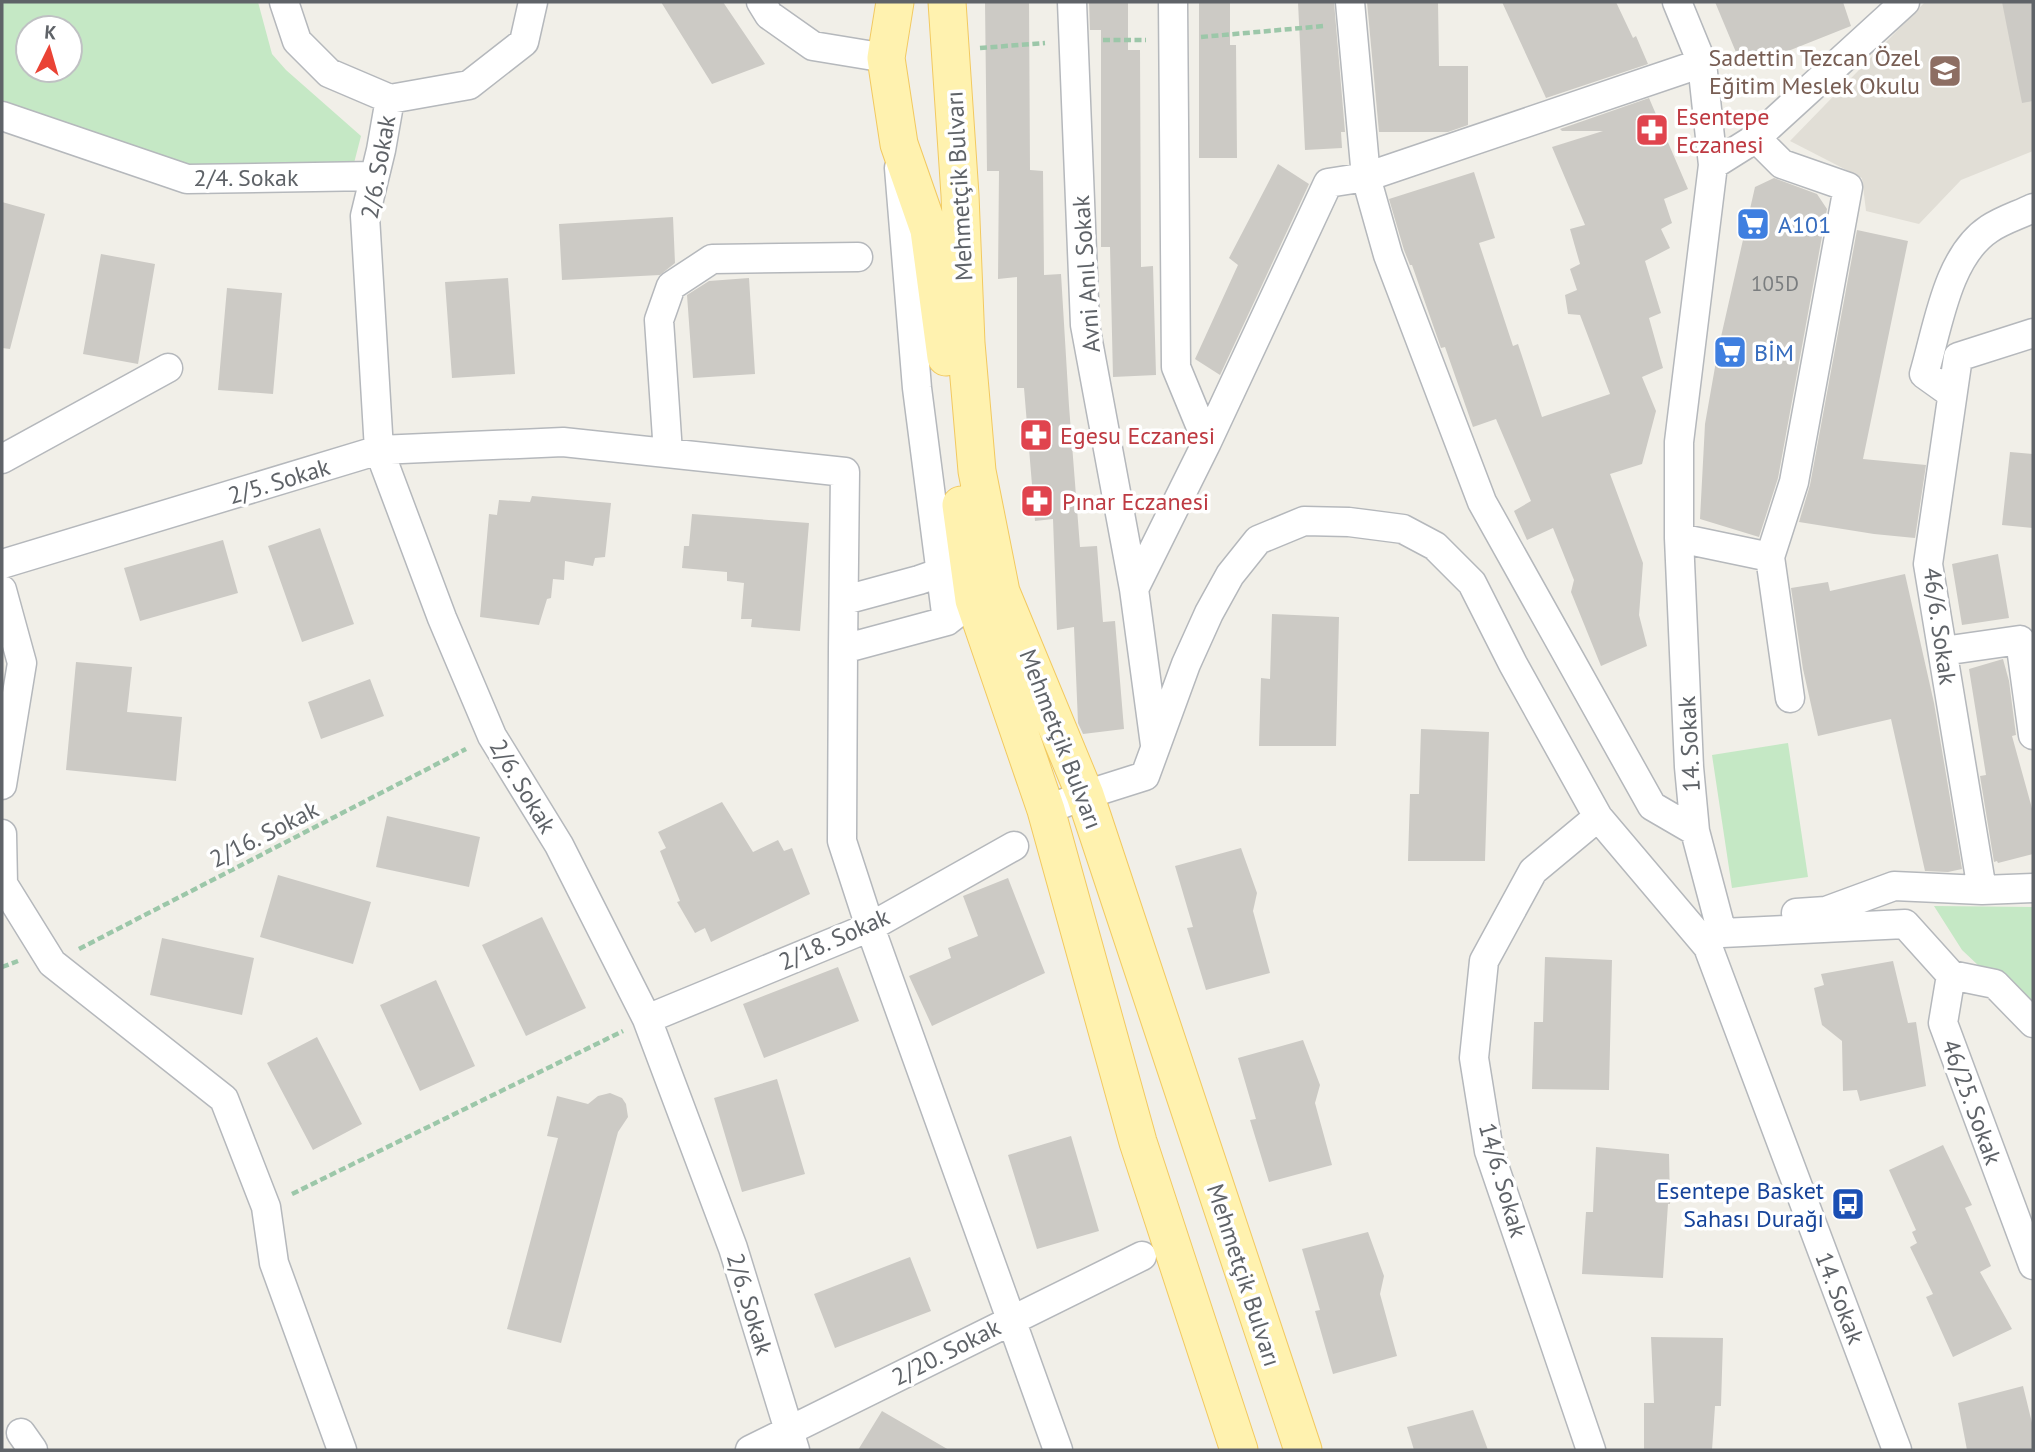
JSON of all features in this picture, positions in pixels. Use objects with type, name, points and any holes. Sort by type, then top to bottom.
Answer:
[{"type":"main road","name":"Mehmetçik Bulvarı","points":[[894,2],[886,58],[899,144],[929,230],[974,604],[1046,810],[1138,1142],[1239,1450]]},
{"type":"main road","name":"Mehmetçik Bulvarı","points":[[947,2],[959,169],[966,343],[977,471],[974,604],[1085,795],[1303,1450]]},
{"type":"street","points":[[284,2],[297,41],[329,73],[390,99],[469,85],[524,42],[533,2]]},
{"type":"street","points":[[761,2],[769,15],[813,46],[886,58]]},
{"type":"street","name":"Avni Anıl Sokak","points":[[1072,2],[1086,325],[1134,589],[1155,751]]},
{"type":"street","points":[[1174,2],[1176,367],[1207,442]]},
{"type":"street","points":[[1350,2],[1366,177],[1388,255],[1482,502],[1651,806],[1695,831]]},
{"type":"street","name":"14. Sokak","points":[[1677,2],[1702,63],[1713,165],[1679,442],[1679,538],[1689,767],[1695,831],[1715,933],[1897,1450]]},
{"type":"street","points":[[1713,165],[1756,138],[1905,2]]},
{"type":"street","points":[[1134,589],[1207,442],[1328,183],[1366,177],[1702,63]]},
{"type":"street","name":"2/6. Sokak","points":[[390,99],[365,216],[379,450],[442,618],[492,736],[559,845],[647,1019],[733,1248],[792,1441]]},
{"type":"street","name":"2/4. Sokak","points":[[2,116],[187,179],[374,176]]},
{"type":"street","points":[[1756,138],[1782,164],[1848,187],[1794,482],[1770,557],[1790,698]]},
{"type":"street","points":[[843,649],[974,604],[942,572],[917,388],[900,196],[899,144]]},
{"type":"street","points":[[1952,394],[1924,374],[1954,271],[1969,247],[1989,229],[2033,208]]},
{"type":"street","points":[[668,453],[659,320],[671,286],[712,259],[858,257]]},
{"type":"street","name":"46/6. Sokak","points":[[1982,890],[1928,564],[1958,357],[2033,333]]},
{"type":"street","points":[[2,459],[168,368]]},
{"type":"street","name":"2/5. Sokak","points":[[2,564],[379,450],[563,442],[845,472],[845,600]]},
{"type":"street","points":[[1046,810],[1145,776],[1186,664],[1209,613],[1230,575],[1258,540],[1304,521],[1349,522],[1403,529],[1435,546],[1472,583],[1513,664],[1598,817],[1715,933],[1905,924],[1951,975],[1995,984],[2033,1023]]},
{"type":"street","points":[[1679,538],[1770,557]]},
{"type":"street","points":[[942,572],[845,600],[842,841],[870,927],[1013,1318],[1058,1450]]},
{"type":"street","points":[[2,590],[22,663],[2,785]]},
{"type":"street","points":[[1943,651],[2020,640],[2033,735]]},
{"type":"street","name":"14/6. Sokak","points":[[1591,1450],[1489,1152],[1474,1058],[1484,961],[1533,871],[1598,817]]},
{"type":"street","points":[[2,834],[3,884],[52,963],[224,1099],[266,1207],[274,1263],[342,1450]]},
{"type":"street","name":"2/18. Sokak","points":[[647,1019],[870,927],[1014,846]]},
{"type":"street","points":[[1715,933],[1826,911],[1894,886],[1982,890],[2033,888]]},
{"type":"street","name":"46/25. Sokak","points":[[1951,975],[1943,1023],[2033,1265]]},
{"type":"street","name":"2/20. Sokak","points":[[750,1450],[792,1441],[1013,1318],[1142,1256]]},
{"type":"path","name":"2/16. Sokak","points":[[52,963],[492,736]]},
{"type":"path","points":[[266,1207],[647,1019]]},
{"type":"shaded area","name":"Sadettin Tezcan Özel Eğitim Meslek Okulu","points":[[1925,2],[2033,2],[2033,151],[1961,180],[1919,224],[1866,211],[1862,178],[1790,141]]},
{"type":"green space","points":[[2,2],[258,2],[272,54],[286,70],[361,136],[353,167],[190,170],[2,110]]},
{"type":"green space","points":[[1788,743],[1808,877],[1732,888],[1712,755]]},
{"type":"green space","points":[[1934,906],[2033,907],[2033,1017],[1962,950]]},
{"type":"building","points":[[661,2],[723,2],[765,64],[712,84]]},
{"type":"building","points":[[985,2],[1029,2],[1030,170],[1043,171],[1044,275],[1061,274],[1080,547],[1097,546],[1103,622],[1115,621],[1124,729],[1083,734],[1078,723],[1074,627],[1057,630],[1053,519],[1035,521],[1024,388],[1017,388],[1017,277],[998,279],[999,171],[987,171]]},
{"type":"building","points":[[1089,2],[1128,2],[1128,50],[1140,50],[1141,267],[1153,266],[1156,375],[1113,377],[1110,247],[1101,247],[1101,30],[1090,30]]},
{"type":"building","points":[[1199,2],[1230,2],[1230,45],[1236,45],[1237,158],[1199,158]]},
{"type":"building","points":[[1298,2],[1334,2],[1345,132],[1341,132],[1342,148],[1305,150]]},
{"type":"building","points":[[1367,2],[1438,2],[1439,66],[1468,66],[1468,125],[1448,132],[1379,132]]},
{"type":"building","points":[[1502,2],[1616,2],[1633,38],[1636,36],[1648,64],[1546,98]]},
{"type":"building","points":[[1715,2],[1843,2],[1851,26],[1743,69]]},
{"type":"building","points":[[2002,2],[2033,2],[2033,101],[2022,103]]},
{"type":"building","points":[[1649,98],[1688,189],[1664,199],[1672,223],[1661,229],[1670,248],[1645,261],[1661,313],[1649,318],[1663,368],[1642,377],[1656,411],[1642,464],[1610,474],[1643,563],[1639,615],[1647,646],[1601,666],[1571,592],[1574,580],[1553,528],[1527,540],[1514,511],[1531,501],[1496,419],[1473,427],[1445,347],[1441,348],[1412,265],[1404,250],[1389,199],[1474,172],[1495,238],[1479,243],[1513,346],[1518,344],[1542,417],[1610,394],[1580,315],[1568,314],[1565,295],[1577,290],[1570,269],[1580,264],[1570,229],[1585,225],[1552,147],[1603,131],[1560,129]]},
{"type":"building","points":[[1278,164],[1309,184],[1220,375],[1195,359],[1238,265],[1229,258]]},
{"type":"building","points":[[1774,178],[1817,194],[1827,209],[1778,478],[1759,537],[1700,519],[1705,424],[1718,350],[1755,187]]},
{"type":"building","points":[[2,202],[45,214],[10,349],[2,348]]},
{"type":"building","points":[[673,217],[675,263],[660,275],[562,280],[559,224]]},
{"type":"building","points":[[1857,230],[1908,241],[1863,459],[1926,465],[1915,538],[1799,522],[1810,485]]},
{"type":"building","points":[[101,254],[155,264],[138,364],[83,354]]},
{"type":"building","points":[[508,278],[515,374],[452,378],[445,282]]},
{"type":"building","points":[[749,278],[755,374],[693,378],[687,295],[709,281]]},
{"type":"building","points":[[227,288],[282,293],[273,394],[218,390]]},
{"type":"building","points":[[2010,452],[2033,454],[2033,528],[2002,525]]},
{"type":"building","points":[[532,496],[611,503],[605,557],[595,558],[593,566],[565,561],[564,580],[553,579],[551,598],[547,599],[539,625],[480,617],[489,514],[497,515],[499,500],[530,502]]},
{"type":"building","points":[[692,514],[809,523],[800,631],[751,627],[752,619],[741,619],[744,583],[727,581],[727,572],[682,568],[684,546],[689,546]]},
{"type":"building","points":[[320,528],[354,624],[302,642],[268,546]]},
{"type":"building","points":[[223,540],[238,593],[140,621],[124,568]]},
{"type":"building","points":[[1998,554],[2009,618],[1962,625],[1952,564]]},
{"type":"building","points":[[1905,574],[1934,703],[1962,869],[1948,872],[1925,871],[1891,719],[1818,736],[1803,669],[1791,588],[1828,582],[1830,591]]},
{"type":"building","points":[[1272,614],[1339,617],[1336,746],[1259,746],[1261,678],[1270,679]]},
{"type":"building","points":[[2003,659],[2009,681],[2016,735],[2012,736],[2033,812],[2033,854],[1998,863],[1994,862],[1980,776],[1986,775],[1969,669]]},
{"type":"building","points":[[76,662],[132,667],[127,712],[182,717],[176,781],[66,770]]},
{"type":"building","points":[[370,679],[384,716],[321,739],[308,702]]},
{"type":"building","points":[[1421,729],[1489,732],[1485,861],[1408,861],[1410,794],[1419,794]]},
{"type":"building","points":[[722,802],[753,852],[778,840],[784,851],[792,848],[810,894],[711,942],[705,928],[695,933],[677,902],[680,901],[660,851],[666,848],[658,832]]},
{"type":"building","points":[[387,816],[480,837],[469,887],[376,867]]},
{"type":"building","points":[[1241,848],[1257,893],[1253,911],[1270,973],[1206,990],[1187,928],[1193,927],[1175,866]]},
{"type":"building","points":[[278,875],[371,902],[353,964],[260,937]]},
{"type":"building","points":[[1008,878],[1045,973],[932,1026],[909,976],[951,958],[948,948],[978,936],[963,896]]},
{"type":"building","points":[[542,917],[586,1008],[526,1036],[482,945]]},
{"type":"building","points":[[162,938],[254,958],[242,1015],[150,995]]},
{"type":"building","points":[[1545,957],[1612,960],[1609,1090],[1532,1089],[1534,1022],[1543,1022]]},
{"type":"building","points":[[1893,961],[1908,1023],[1916,1022],[1926,1086],[1860,1101],[1857,1090],[1843,1091],[1842,1041],[1822,1025],[1814,988],[1824,985],[1821,974]]},
{"type":"building","points":[[838,967],[859,1021],[764,1058],[743,1004]]},
{"type":"building","points":[[436,980],[475,1066],[420,1091],[380,1005]]},
{"type":"building","points":[[317,1037],[362,1124],[313,1150],[267,1063]]},
{"type":"building","points":[[1303,1040],[1320,1085],[1315,1103],[1332,1165],[1269,1182],[1250,1120],[1256,1119],[1238,1058]]},
{"type":"building","points":[[777,1079],[805,1174],[742,1192],[714,1098]]},
{"type":"building","points":[[610,1093],[622,1098],[628,1117],[618,1132],[561,1343],[507,1329],[558,1138],[547,1136],[557,1096],[588,1104],[598,1096]]},
{"type":"building","points":[[1071,1136],[1099,1231],[1037,1249],[1008,1155]]},
{"type":"building","points":[[1943,1145],[1972,1205],[1965,1208],[1991,1266],[1980,1272],[2012,1329],[1953,1357],[1926,1297],[1933,1294],[1910,1247],[1917,1243],[1912,1232],[1916,1230],[1889,1170]]},
{"type":"building","points":[[1596,1147],[1669,1154],[1670,1204],[1663,1278],[1582,1274],[1586,1212],[1593,1212]]},
{"type":"building","points":[[1368,1232],[1384,1276],[1380,1294],[1397,1356],[1333,1374],[1315,1311],[1320,1310],[1302,1249]]},
{"type":"building","points":[[910,1257],[931,1311],[835,1348],[814,1294]]},
{"type":"building","points":[[1651,1337],[1723,1338],[1721,1406],[1715,1406],[1712,1450],[1644,1450],[1644,1403],[1654,1403]]},
{"type":"building","points":[[2023,1386],[2033,1427],[2033,1450],[1967,1450],[1958,1403]]},
{"type":"building","points":[[1473,1410],[1488,1450],[1414,1450],[1407,1427]]},
{"type":"building","points":[[882,1411],[949,1450],[858,1450]]},
{"type":"place","name":"Sadettin Tezcan Özel Eğitim Meslek Okulu","points":[[1945,71]]},
{"type":"place","name":"Esentepe Eczanesi","points":[[1652,130]]},
{"type":"place","name":"A101","points":[[1753,224]]},
{"type":"place","name":"BİM","points":[[1730,352]]},
{"type":"place","name":"Egesu Eczanesi","points":[[1036,435]]},
{"type":"place","name":"Pınar Eczanesi","points":[[1037,501]]},
{"type":"place","name":"Esentepe Basket Sahası Durağı","points":[[1848,1204]]}]
